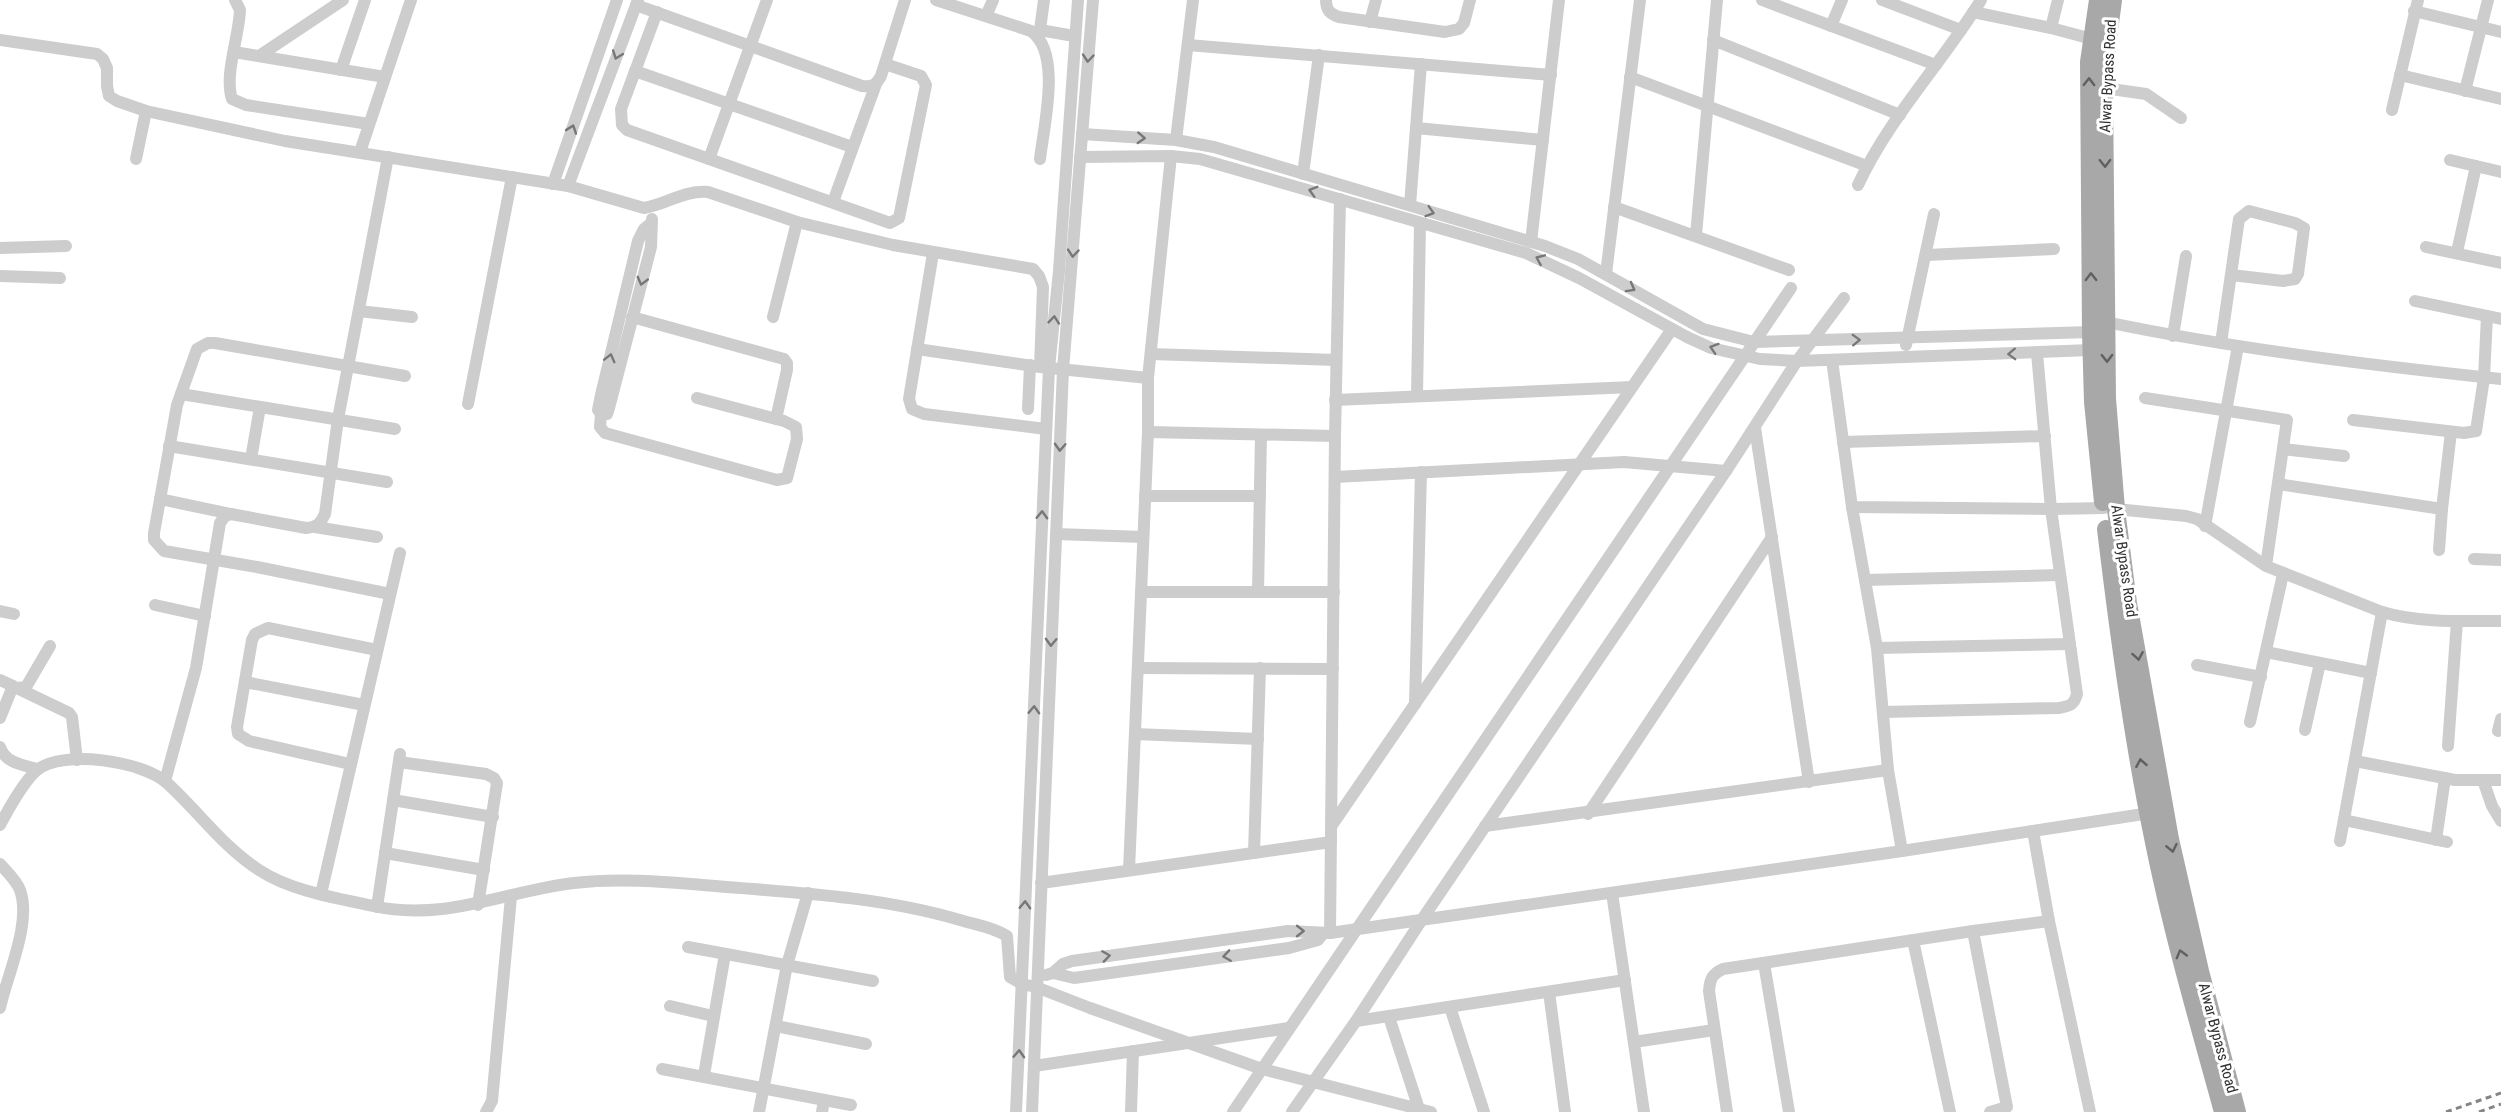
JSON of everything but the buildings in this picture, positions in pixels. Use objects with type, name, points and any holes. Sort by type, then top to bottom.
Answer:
[{"type":"main road","name":"Alwar Bypass Road","points":[[2098,0],[2092,39],[2089,87],[2096,335],[2109,438],[2114,596],[2150,813],[2170,913],[2223,1112]]},
{"type":"main road","name":"Alwar Bypass Road","points":[[2113,0],[2104,88],[2095,423],[2172,850],[2197,960],[2237,1112]]},
{"type":"street","points":[[260,56],[343,0]]},
{"type":"street","points":[[341,70],[365,0]]},
{"type":"street","points":[[360,152],[411,0]]},
{"type":"street","points":[[553,184],[617,0]]},
{"type":"street","points":[[709,159],[767,0]]},
{"type":"street","points":[[833,202],[885,64],[905,0]]},
{"type":"street","points":[[936,0],[1040,34],[1074,36]]},
{"type":"street","points":[[987,16],[993,0]]},
{"type":"street","points":[[1041,159],[1049,71],[1040,34],[1044,0]]},
{"type":"street","points":[[1028,409],[1040,367],[1059,271],[1078,0]]},
{"type":"street","points":[[1032,1112],[1064,370],[1093,0]]},
{"type":"street","points":[[1176,140],[1193,0]]},
{"type":"street","points":[[1326,0],[1327,9],[1331,15],[1453,32],[1464,23],[1470,0]]},
{"type":"street","points":[[1370,22],[1376,0]]},
{"type":"street","points":[[1531,242],[1559,0]]},
{"type":"street","points":[[1606,274],[1640,0]]},
{"type":"street","points":[[1696,235],[1717,0]]},
{"type":"street","points":[[1762,0],[1936,64]]},
{"type":"street","points":[[1831,26],[1842,0]]},
{"type":"street","points":[[1882,0],[1960,30]]},
{"type":"street","points":[[1858,185],[1867,166],[1900,115],[1981,0]]},
{"type":"street","points":[[2051,28],[2058,0]]},
{"type":"street","points":[[2465,91],[2488,0]]},
{"type":"street","points":[[568,186],[637,2],[657,12],[862,86],[870,87],[876,84]]},
{"type":"street","points":[[238,3],[230,91],[232,99],[238,104],[369,124]]},
{"type":"street","points":[[2392,110],[2416,5],[2501,32]]},
{"type":"street","points":[[657,12],[621,109],[622,125],[627,130],[890,223],[899,218],[926,85],[921,76],[885,64]]},
{"type":"street","points":[[1973,12],[2092,39]]},
{"type":"street","points":[[0,40],[97,54],[103,59],[107,68],[109,96],[146,111],[285,141],[568,186],[634,207],[655,206],[695,191],[708,192],[797,222],[892,245],[1033,269],[1059,271]]},
{"type":"street","points":[[1713,40],[1900,115]]},
{"type":"street","points":[[1188,45],[1551,75]]},
{"type":"street","points":[[234,52],[385,77]]},
{"type":"street","points":[[1303,174],[1319,55]]},
{"type":"street","points":[[1410,206],[1421,64]]},
{"type":"street","points":[[635,71],[852,147]]},
{"type":"street","points":[[2400,75],[2501,99]]},
{"type":"street","points":[[1630,77],[1867,166]]},
{"type":"street","points":[[2104,88],[2146,93],[2181,118]]},
{"type":"street","points":[[136,159],[146,111]]},
{"type":"street","points":[[1416,128],[1543,140]]},
{"type":"street","points":[[1082,134],[1176,140],[1214,147],[1531,242],[1578,259],[1703,328],[1754,342],[2096,335],[2173,336],[2371,365],[2501,379]]},
{"type":"street","points":[[1080,157],[1171,156],[1222,165],[1340,199],[1536,258],[1579,278],[1711,348],[1745,356],[1797,361],[2037,353],[2096,335]]},
{"type":"street","points":[[1129,870],[1148,432],[1148,378],[1171,156]]},
{"type":"street","points":[[315,527],[321,523],[325,514],[338,419],[388,157]]},
{"type":"street","points":[[2450,160],[2501,172]]},
{"type":"street","points":[[2457,252],[2476,166]]},
{"type":"street","points":[[468,404],[512,177]]},
{"type":"street","points":[[1327,934],[1331,842],[1335,400],[1340,199]]},
{"type":"street","points":[[601,414],[607,414],[651,247],[650,224],[655,206]]},
{"type":"street","points":[[1614,207],[1789,270]]},
{"type":"street","points":[[2221,343],[2239,219],[2249,211],[2295,223],[2304,228],[2298,274],[2295,279],[2283,281],[2231,275]]},
{"type":"street","points":[[1904,357],[1934,214]]},
{"type":"street","points":[[773,317],[797,222]]},
{"type":"street","points":[[1417,396],[1420,223]]},
{"type":"street","points":[[650,224],[644,228],[638,241],[601,395],[598,410],[601,414],[600,427],[604,433],[783,480],[787,478],[797,432],[792,424],[697,398]]},
{"type":"street","points":[[0,248],[66,246]]},
{"type":"street","points":[[2426,248],[2457,252],[2501,263]]},
{"type":"street","points":[[1927,255],[2054,249]]},
{"type":"street","points":[[933,252],[909,399],[912,409],[917,412],[1046,429]]},
{"type":"street","points":[[2173,336],[2186,256]]},
{"type":"street","points":[[1016,1112],[1046,429],[1040,367],[1043,287],[1039,276],[1033,269]]},
{"type":"street","points":[[0,276],[60,278]]},
{"type":"street","points":[[1233,1112],[1791,288]]},
{"type":"street","points":[[1292,1112],[1356,1021],[1421,921],[1755,428],[1797,361],[1844,298]]},
{"type":"street","points":[[2415,301],[2501,320]]},
{"type":"street","points":[[359,311],[412,317]]},
{"type":"street","points":[[2353,420],[2451,432],[2472,433],[2476,431],[2484,378],[2487,316]]},
{"type":"street","points":[[632,317],[784,359],[787,363],[787,370],[776,419]]},
{"type":"street","points":[[1331,826],[1672,329]]},
{"type":"street","points":[[390,594],[164,551],[154,540],[169,446],[181,394],[196,349],[208,343],[405,376]]},
{"type":"street","points":[[2205,526],[2238,346]]},
{"type":"street","points":[[917,349],[1040,367],[1148,378]]},
{"type":"street","points":[[1883,712],[2070,706],[2075,702],[2077,694],[2051,509],[2037,353]]},
{"type":"street","points":[[1150,354],[1336,360]]},
{"type":"street","points":[[1832,360],[1852,507],[1877,648],[1888,770],[1902,850]]},
{"type":"street","points":[[1335,400],[1632,387]]},
{"type":"street","points":[[181,394],[395,429]]},
{"type":"street","points":[[2145,398],[2287,420],[2266,567]]},
{"type":"street","points":[[251,459],[260,407]]},
{"type":"street","points":[[1755,428],[1809,782]]},
{"type":"street","points":[[1148,432],[1335,436]]},
{"type":"street","points":[[2439,550],[2451,432]]},
{"type":"street","points":[[1258,592],[1261,435]]},
{"type":"street","points":[[1843,442],[2044,436]]},
{"type":"street","points":[[169,446],[387,482]]},
{"type":"street","points":[[2283,449],[2344,456]]},
{"type":"street","points":[[1335,477],[1624,462],[1726,471]]},
{"type":"street","points":[[1415,704],[1421,472]]},
{"type":"street","points":[[2278,484],[2442,509]]},
{"type":"street","points":[[1145,496],[1260,496]]},
{"type":"street","points":[[160,499],[306,528],[315,527],[377,537]]},
{"type":"street","points":[[1852,507],[2110,508],[2186,516],[2197,519],[2266,567],[2382,612],[2394,616],[2457,621],[2501,621]]},
{"type":"street","points":[[165,781],[192,686],[220,523],[225,516],[231,514]]},
{"type":"street","points":[[1056,534],[1143,537]]},
{"type":"street","points":[[1588,814],[1772,537]]},
{"type":"street","points":[[321,894],[400,553]]},
{"type":"street","points":[[2474,559],[2501,560]]},
{"type":"street","points":[[2250,722],[2283,574]]},
{"type":"street","points":[[1864,580],[2060,575]]},
{"type":"street","points":[[1141,592],[1334,592]]},
{"type":"street","points":[[155,605],[205,616]]},
{"type":"street","points":[[0,611],[15,614]]},
{"type":"street","points":[[2340,841],[2382,612]]},
{"type":"street","points":[[2448,746],[2457,621]]},
{"type":"street","points":[[350,764],[242,738],[238,734],[237,727],[255,634],[268,628],[377,650]]},
{"type":"street","points":[[1877,648],[2070,644]]},
{"type":"street","points":[[16,688],[26,687],[50,646]]},
{"type":"street","points":[[2266,652],[2371,673]]},
{"type":"street","points":[[2305,730],[2320,663]]},
{"type":"street","points":[[2198,665],[2260,677]]},
{"type":"street","points":[[1138,668],[1333,669]]},
{"type":"street","points":[[1254,853],[1260,668]]},
{"type":"street","points":[[0,680],[59,706],[69,713],[72,717],[77,760]]},
{"type":"street","points":[[245,682],[364,705]]},
{"type":"street","points":[[0,718],[16,688]]},
{"type":"street","points":[[1135,734],[1258,739]]},
{"type":"street","points":[[0,747],[4,757],[38,769],[68,760],[77,760],[122,763],[145,770],[165,781],[239,856],[261,872],[321,894],[377,907],[432,909],[478,905],[569,884],[612,880],[808,893],[911,907],[1007,936],[1024,936]]},
{"type":"street","points":[[377,907],[400,758],[486,774],[494,778],[497,783],[478,905]]},
{"type":"street","points":[[2355,761],[2445,778],[2501,780]]},
{"type":"street","points":[[0,825],[38,769]]},
{"type":"street","points":[[1485,826],[1588,814],[1888,770]]},
{"type":"street","points":[[2344,820],[2441,841],[2445,778]]},
{"type":"street","points":[[2483,780],[2492,806],[2501,821]]},
{"type":"street","points":[[393,800],[493,817]]},
{"type":"street","points":[[1007,936],[1010,977],[1022,984],[1053,974],[1063,964],[1072,961],[1288,931],[1327,934],[2150,813]]},
{"type":"street","points":[[2033,831],[2049,921],[2090,1112]]},
{"type":"street","points":[[1041,883],[1331,842]]},
{"type":"street","points":[[385,854],[484,870]]},
{"type":"street","points":[[0,864],[19,889],[22,902],[22,918],[16,952],[0,1008]]},
{"type":"street","points":[[759,1112],[787,965],[808,893]]},
{"type":"street","points":[[1612,893],[1644,1112]]},
{"type":"street","points":[[486,1112],[492,1101],[511,897]]},
{"type":"street","points":[[1727,1112],[1709,991],[1710,980],[1714,973],[1723,969],[2049,921]]},
{"type":"street","points":[[1973,931],[2007,1110],[1990,1112]]},
{"type":"street","points":[[1913,940],[1950,1112]]},
{"type":"street","points":[[688,947],[873,981]]},
{"type":"street","points":[[704,1075],[725,954]]},
{"type":"street","points":[[1764,963],[1789,1112]]},
{"type":"street","points":[[1356,1021],[1625,980]]},
{"type":"street","points":[[1036,981],[1187,1043],[1262,1069],[1423,1111]]},
{"type":"street","points":[[1549,992],[1565,1112]]},
{"type":"street","points":[[670,1006],[713,1016]]},
{"type":"street","points":[[1450,1007],[1484,1112]]},
{"type":"street","points":[[1389,1017],[1423,1111]]},
{"type":"street","points":[[776,1026],[866,1044]]},
{"type":"street","points":[[1034,1066],[1289,1028]]},
{"type":"street","points":[[1634,1041],[1714,1030]]},
{"type":"street","points":[[1131,1112],[1133,1051]]},
{"type":"street","points":[[662,1069],[764,1088],[823,1106],[851,1105]]},
{"type":"railway","points":[[2446,1112],[2501,1093]]},
{"type":"railway","points":[[2479,1112],[2501,1104]]}]
